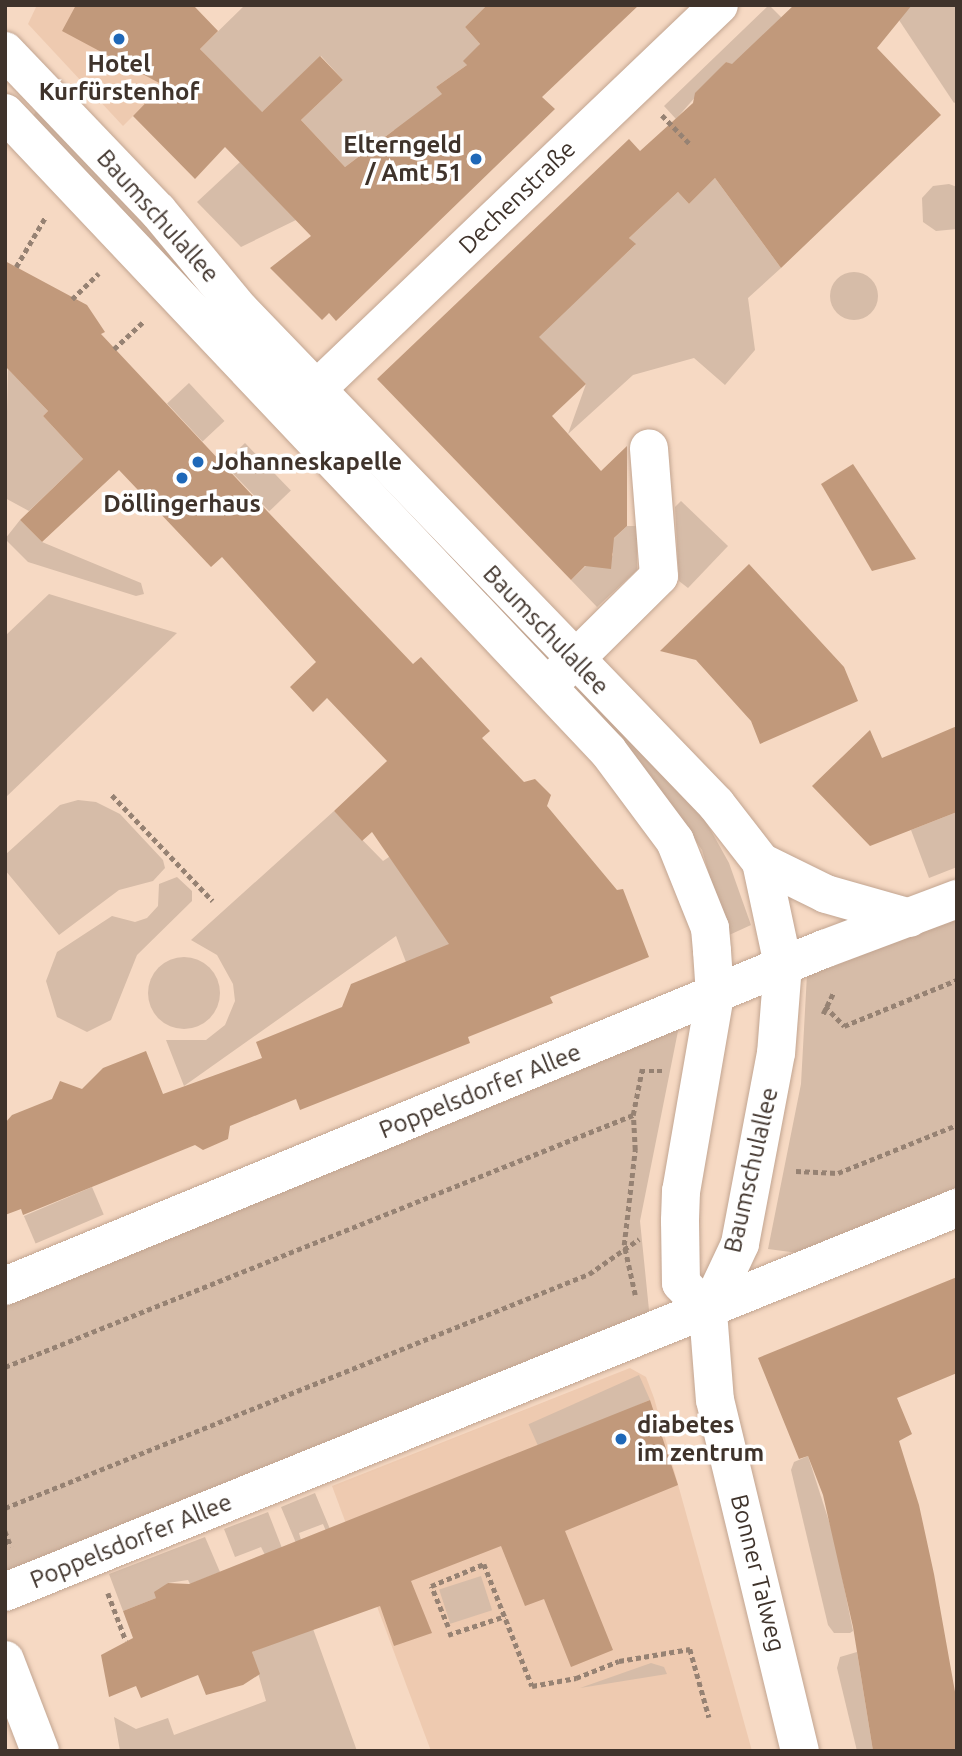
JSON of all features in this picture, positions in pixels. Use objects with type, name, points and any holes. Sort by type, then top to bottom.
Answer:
[{"type":"street","name":"Dechenstraße","points":[[304,402],[719,5]]},
{"type":"street","name":"Baumschulallee","points":[[5,51],[158,211],[240,310],[304,402]]},
{"type":"street","name":"Baumschulallee","points":[[5,113],[68,179],[304,402],[560,673],[716,804],[761,862],[783,965],[776,1053],[740,1244],[708,1312],[681,1283],[680,1211],[715,995],[710,928],[676,841],[608,751],[560,673]]},
{"type":"street","points":[[560,673],[659,576],[649,448]]},
{"type":"street","points":[[761,862],[826,894],[910,918]]},
{"type":"street","name":"Poppelsdorfer Allee","points":[[5,1286],[783,965],[957,899]]},
{"type":"street","name":"Poppelsdorfer Allee","points":[[5,1592],[708,1312],[957,1208]]},
{"type":"street","name":"Bonner Talweg","points":[[708,1312],[715,1399],[800,1751]]},
{"type":"street","points":[[5,1660],[40,1751]]},
{"type":"path","points":[[680,134],[691,145]]},
{"type":"path","points":[[16,267],[68,179]]},
{"type":"path","points":[[112,794],[213,901]]},
{"type":"path","points":[[825,1005],[844,1026],[957,980]]},
{"type":"path","points":[[636,1304],[624,1245],[635,1150],[633,1115],[642,1070],[669,1072]]},
{"type":"path","points":[[5,1367],[633,1115]]},
{"type":"path","points":[[798,1171],[838,1173],[957,1125]]},
{"type":"path","points":[[5,1508],[589,1274],[624,1245],[639,1239]]},
{"type":"path","points":[[448,1627],[431,1586],[484,1564],[532,1686],[576,1678],[619,1661],[690,1649],[709,1717]]},
{"type":"path","points":[[107,1588],[126,1641]]},
{"type":"path","points":[[448,1635],[505,1616]]},
{"type":"shaded area","points":[[37,5],[193,5],[218,31],[123,126],[28,24]]},
{"type":"shaded area","points":[[245,5],[487,5],[465,27],[480,44],[467,65],[436,87],[461,112],[412,149],[394,130],[345,167],[301,120],[343,80],[321,56],[261,113],[200,49]]},
{"type":"shaded area","points":[[769,5],[782,18],[732,65],[726,62],[676,119],[664,106]]},
{"type":"shaded area","points":[[889,5],[957,5],[957,101],[954,103]]},
{"type":"shaded area","points":[[36,111],[272,359],[260,370],[30,121]]},
{"type":"shaded area","points":[[240,162],[296,220],[241,247],[197,202]]},
{"type":"shaded area","points":[[715,178],[781,268],[748,298],[755,350],[725,385],[694,358],[633,375],[568,434],[586,384],[530,333],[591,287],[635,245],[629,238],[678,192],[689,204]]},
{"type":"shaded area","points":[[949,184],[957,187],[957,229],[936,231],[923,222],[922,198],[933,186]]},
{"type":"shaded area","points":[[854,272],[871,279],[878,296],[871,313],[854,320],[837,313],[830,296],[837,279]]},
{"type":"shaded area","points":[[8,369],[48,411],[43,416],[83,459],[29,511],[5,498]]},
{"type":"shaded area","points":[[189,383],[224,421],[203,441],[167,403]]},
{"type":"shaded area","points":[[245,443],[291,490],[269,511],[223,464]]},
{"type":"shaded area","points":[[681,501],[728,546],[688,588],[679,581],[675,507]]},
{"type":"shaded area","points":[[20,520],[42,542],[141,583],[144,594],[136,596],[28,562],[5,539]]},
{"type":"shaded area","points":[[627,526],[637,526],[637,570],[597,607],[571,580],[589,563],[597,567],[609,565],[613,554],[608,544]]},
{"type":"shaded area","points":[[49,594],[177,633],[5,798],[5,636]]},
{"type":"shaded area","points":[[582,684],[699,809],[729,863],[751,925],[727,936],[702,850],[680,817],[570,696]]},
{"type":"shaded area","points":[[78,800],[96,802],[120,814],[163,860],[165,868],[153,881],[119,890],[59,935],[5,870],[5,855],[60,805]]},
{"type":"shaded area","points":[[334,811],[383,861],[389,857],[532,908],[409,970],[396,936],[184,1086],[166,1040],[206,1040],[225,1025],[235,1001],[233,984],[217,955],[191,940]]},
{"type":"shaded area","points":[[957,812],[957,867],[929,878],[911,830]]},
{"type":"shaded area","points":[[177,877],[192,891],[192,901],[137,955],[111,1020],[87,1032],[57,1017],[46,981],[57,952],[112,916],[135,922],[147,918],[158,906],[159,884]]},
{"type":"shaded area","points":[[957,912],[957,1194],[798,1253],[768,1249],[801,1084],[807,974]]},
{"type":"shaded area","points":[[184,957],[204,963],[214,973],[220,993],[214,1013],[204,1023],[184,1029],[164,1023],[154,1013],[148,993],[154,973],[164,963]]},
{"type":"shaded area","points":[[679,1026],[640,1221],[650,1320],[5,1583],[5,1295]]},
{"type":"shaded area","points":[[92,1187],[104,1215],[36,1244],[24,1216]]},
{"type":"shaded area","points":[[630,1368],[646,1377],[654,1398],[752,1751],[431,1751],[332,1486]]},
{"type":"shaded area","points":[[639,1375],[650,1400],[539,1449],[528,1424]]},
{"type":"shaded area","points":[[808,1456],[834,1537],[853,1631],[850,1633],[834,1633],[828,1625],[791,1470],[794,1462]]},
{"type":"shaded area","points":[[315,1493],[330,1529],[326,1531],[323,1524],[299,1533],[301,1540],[296,1543],[281,1507]]},
{"type":"shaded area","points":[[268,1512],[282,1548],[265,1555],[261,1547],[235,1557],[224,1529]]},
{"type":"shaded area","points":[[205,1537],[220,1572],[190,1584],[188,1580],[168,1583],[156,1598],[123,1611],[109,1574]]},
{"type":"shaded area","points":[[481,1576],[492,1610],[450,1624],[439,1590]]},
{"type":"shaded area","points":[[312,1626],[357,1751],[120,1751],[114,1717],[136,1729],[168,1718],[174,1735],[266,1701],[252,1652]]},
{"type":"shaded area","points":[[857,1652],[873,1751],[857,1751],[837,1668],[840,1657]]},
{"type":"shaded area","points":[[651,1663],[664,1667],[667,1674],[580,1688]]},
{"type":"building","points":[[76,5],[193,5],[218,31],[200,49],[262,112],[320,56],[343,80],[301,120],[345,167],[442,94],[436,87],[467,65],[463,61],[480,44],[465,27],[487,5],[639,5],[542,97],[555,109],[336,321],[329,313],[322,320],[270,268],[311,236],[225,147],[195,179],[133,116],[163,85],[62,31]]},
{"type":"building","points":[[794,5],[912,5],[877,48],[941,115],[781,268],[715,178],[689,204],[678,192],[629,238],[636,244],[539,337],[586,384],[552,416],[601,471],[627,446],[627,526],[614,538],[611,569],[585,566],[571,580],[377,379],[629,139],[640,151],[693,103],[695,93],[726,62],[732,64]]},
{"type":"building","points":[[5,261],[87,305],[105,332],[101,334],[269,513],[413,664],[421,657],[490,731],[482,738],[524,782],[535,779],[551,795],[547,806],[617,890],[623,889],[649,957],[550,997],[553,1003],[468,1037],[470,1043],[300,1110],[296,1099],[230,1126],[228,1139],[203,1150],[195,1145],[23,1215],[21,1209],[5,1215],[5,1123],[12,1115],[52,1099],[60,1081],[82,1089],[103,1068],[146,1051],[163,1094],[262,1058],[256,1042],[342,1007],[351,984],[449,944],[372,832],[362,841],[334,811],[387,761],[327,698],[313,712],[290,687],[316,662],[222,557],[211,567],[119,470],[42,542],[20,520],[83,459],[43,416],[48,411],[5,366]]},
{"type":"building","points":[[853,464],[916,559],[872,571],[821,484]]},
{"type":"building","points":[[749,564],[844,667],[858,701],[760,744],[751,721],[696,660],[660,651]]},
{"type":"building","points":[[957,726],[957,812],[870,846],[812,786],[870,730],[882,758]]},
{"type":"building","points":[[957,1277],[957,1373],[897,1398],[912,1434],[899,1441],[919,1505],[934,1574],[957,1703],[957,1751],[873,1751],[853,1627],[823,1495],[808,1456],[799,1459],[758,1358]]},
{"type":"building","points":[[650,1400],[678,1485],[565,1531],[613,1650],[571,1667],[544,1599],[525,1606],[501,1546],[411,1581],[432,1633],[394,1646],[380,1606],[252,1652],[260,1674],[243,1685],[206,1695],[198,1675],[141,1698],[136,1686],[109,1697],[101,1655],[133,1638],[123,1611],[156,1598],[154,1592],[168,1583],[189,1584]]},
{"type":"place","name":"Hotel Kurfürstenhof","points":[[119,39]]},
{"type":"place","name":"Elterngeld / Amt 51","points":[[476,159]]},
{"type":"place","name":"Johanneskapelle","points":[[198,462]]},
{"type":"place","name":"Döllingerhaus","points":[[182,478]]},
{"type":"place","name":"diabetes im zentrum","points":[[621,1439]]}]
